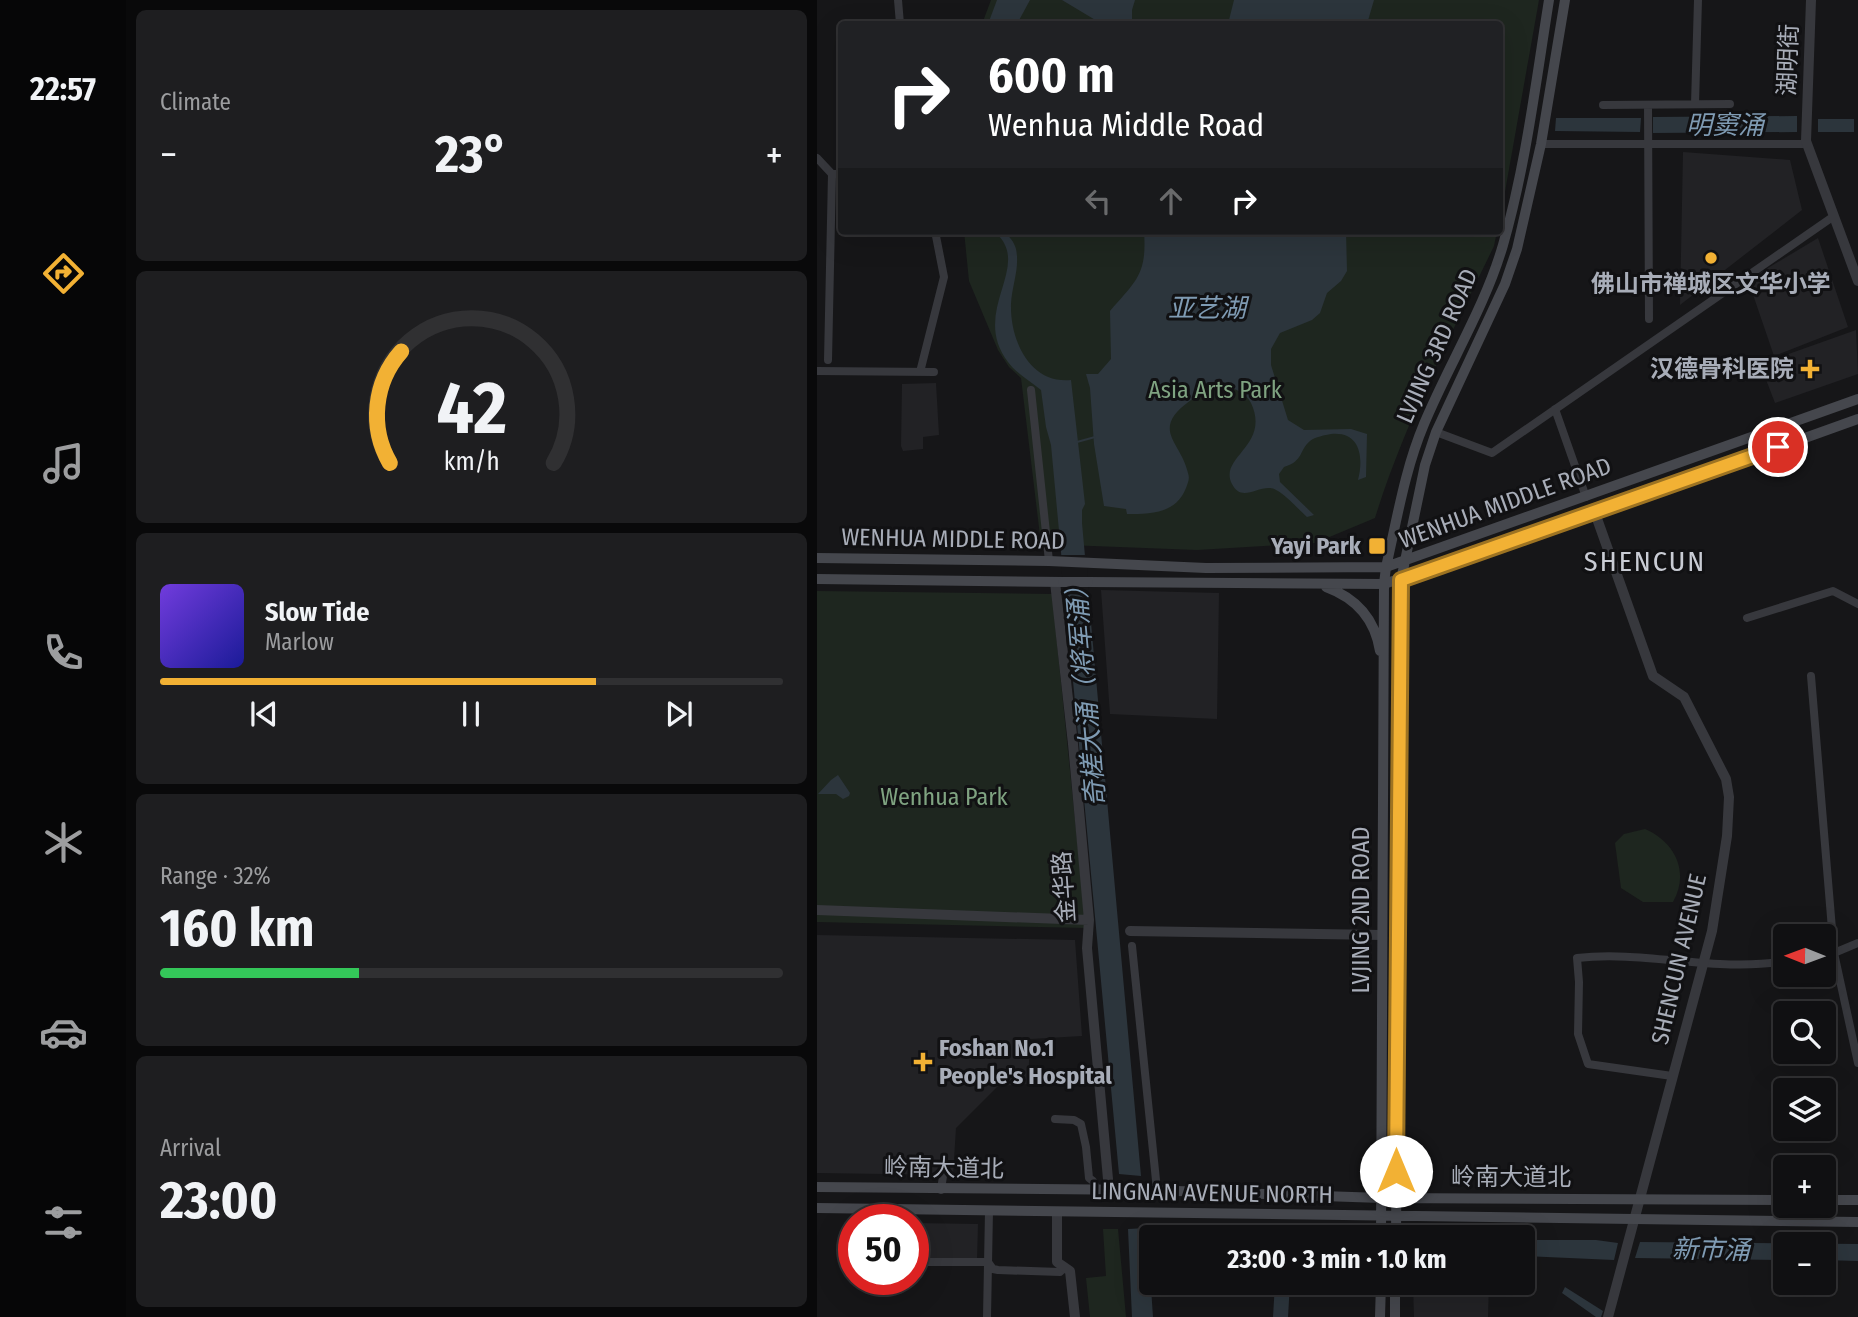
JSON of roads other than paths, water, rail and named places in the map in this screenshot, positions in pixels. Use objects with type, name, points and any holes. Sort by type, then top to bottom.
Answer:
[{"type":"main road","name":"LVJING 3RD ROAD","points":[[1384,584],[1411,461],[1423,425],[1492,276],[1504,244],[1527,136],[1549,0]]},
{"type":"main road","name":"LVJING 3RD ROAD","points":[[1396,1225],[1401,580],[1425,466],[1436,432],[1505,284],[1517,249],[1541,144],[1565,0]]},
{"type":"main road","name":"WENHUA MIDDLE ROAD","points":[[817,558],[1049,561],[1206,568],[1386,567],[1858,399]]},
{"type":"main road","name":"WENHUA MIDDLE ROAD","points":[[817,579],[1384,584],[1595,513],[1858,419]]},
{"type":"main road","points":[[1317,584],[1339,592],[1357,603],[1371,621],[1379,644],[1384,673]]},
{"type":"main road","name":"LVJING 2ND ROAD","points":[[1382,1225],[1384,584]]},
{"type":"main road","name":"岭南大道北","points":[[817,1187],[1157,1190],[1382,1198],[1773,1200]]},
{"type":"main road","points":[[1276,1215],[1292,1206],[1296,1195]]},
{"type":"main road","points":[[1836,1200],[1858,1200]]},
{"type":"main road","name":"LINGNAN AVENUE NORTH","points":[[817,1208],[838,1210]]},
{"type":"main road","name":"LINGNAN AVENUE NORTH","points":[[929,1213],[989,1211],[1858,1222]]},
{"type":"main road","points":[[1380,1317],[1381,1295]]},
{"type":"main road","points":[[1395,1295],[1395,1317]]},
{"type":"street","points":[[898,0],[900,21]]},
{"type":"street","points":[[1695,104],[1698,0]]},
{"type":"street","name":"湖明街","points":[[1811,0],[1807,144],[1858,281]]},
{"type":"street","points":[[1603,105],[1730,104]]},
{"type":"street","points":[[1648,105],[1649,319]]},
{"type":"street","points":[[1541,144],[1807,144]]},
{"type":"street","points":[[817,158],[837,174],[828,360]]},
{"type":"street","points":[[1436,432],[1492,453],[1834,216]]},
{"type":"street","points":[[920,372],[944,276],[936,235]]},
{"type":"street","points":[[817,371],[934,372]]},
{"type":"street","points":[[1031,390],[1049,561]]},
{"type":"street","points":[[1555,409],[1586,497]]},
{"type":"street","name":"SHENCUN AVENUE","points":[[1595,513],[1653,676],[1684,697],[1726,779],[1729,797],[1727,836],[1712,931],[1608,1317]]},
{"type":"street","name":"金华路","points":[[1059,582],[1089,920],[1087,948],[1103,1190]]},
{"type":"street","points":[[1747,618],[1833,591],[1858,604]]},
{"type":"street","points":[[1811,676],[1832,924]]},
{"type":"street","points":[[817,910],[1089,920]]},
{"type":"street","points":[[1130,931],[1382,935]]},
{"type":"street","points":[[1836,952],[1858,943]]},
{"type":"street","points":[[1132,946],[1157,1190]]},
{"type":"street","points":[[1672,1076],[1588,1064],[1578,1034],[1577,958],[1605,954],[1704,962],[1773,964]]},
{"type":"street","points":[[1836,962],[1858,1063]]},
{"type":"street","points":[[1055,1119],[1074,1120],[1081,1124],[1089,1178],[1103,1190]]},
{"type":"street","points":[[941,1190],[944,1169]]},
{"type":"street","points":[[987,1317],[989,1211]]},
{"type":"street","points":[[1057,1212],[1057,1262],[1070,1271],[1075,1317]]},
{"type":"street","points":[[929,1262],[988,1262]]},
{"type":"street","points":[[988,1262],[993,1269],[998,1270],[1060,1272],[1064,1268]]},
{"type":"water","points":[[997,0],[1030,0],[1019,21],[989,21]]},
{"type":"water","points":[[1062,0],[1135,0],[1132,21],[1097,21]]},
{"type":"water","points":[[1234,0],[1374,0],[1368,21],[1229,21]]},
{"type":"water","points":[[1797,116],[1797,132],[1653,133],[1653,117]]},
{"type":"water","points":[[1556,118],[1641,118],[1640,132],[1555,131]]},
{"type":"water","points":[[1818,119],[1854,119],[1854,132],[1818,132]]},
{"type":"water","name":"奇槎大涌（将军涌）","points":[[997,235],[1008,235],[1016,249],[1011,304],[1018,344],[1033,367],[1044,375],[1071,380],[1085,504],[1082,523],[1141,1176],[1119,1174],[1051,445],[1041,390],[1008,362],[999,345],[995,328],[1007,269],[1008,255],[1003,241]]},
{"type":"water","name":"亚艺湖","points":[[1144,235],[1346,235],[1347,271],[1341,281],[1327,293],[1320,313],[1312,320],[1280,333],[1271,349],[1271,365],[1288,420],[1304,430],[1351,429],[1367,434],[1366,477],[1358,480],[1360,455],[1354,441],[1341,434],[1331,434],[1310,441],[1298,459],[1284,467],[1279,474],[1280,482],[1314,515],[1307,517],[1274,489],[1240,492],[1232,484],[1230,475],[1232,466],[1255,430],[1255,418],[1249,399],[1243,394],[1229,388],[1215,387],[1195,397],[1179,410],[1172,420],[1171,436],[1189,477],[1182,497],[1169,508],[1145,514],[1127,514],[1126,509],[1104,506],[1086,374],[1098,374],[1111,359],[1110,311],[1138,276],[1145,246]]},
{"type":"water","points":[[838,775],[850,793],[849,796],[843,799],[836,794],[818,794],[831,780]]},
{"type":"water","points":[[1139,1228],[1139,1295],[1152,1295],[1153,1317],[1132,1317],[1128,1229]]},
{"type":"water","points":[[1535,1240],[1596,1240],[1618,1243],[1614,1260],[1535,1257]]},
{"type":"water","name":"新市涌","points":[[1640,1242],[1773,1243],[1773,1260],[1635,1258]]},
{"type":"water","points":[[1836,1244],[1858,1244],[1858,1261],[1836,1260]]},
{"type":"water","points":[[1565,1287],[1603,1311],[1601,1317],[1596,1317],[1562,1293]]},
{"type":"water","points":[[1274,1295],[1289,1295],[1288,1317],[1273,1317]]},
{"type":"waterway","name":"明窦涌","points":[[1077,442],[1095,437]]},
{"type":"place","name":"佛山市禅城区文华小学","points":[[1711,258]]},
{"type":"place","name":"汉德骨科医院","points":[[1810,369]]},
{"type":"place","name":"Yayi Park","points":[[1377,546]]},
{"type":"place","name":"Foshan No.1 People's Hospital","points":[[923,1062]]},
{"type":"district","name":"SHENCUN","points":[[1645,561]]},
{"type":"park label","name":"Asia Arts Park","points":[[1215,390]]},
{"type":"park label","name":"Wenhua Park","points":[[944,797]]}]
